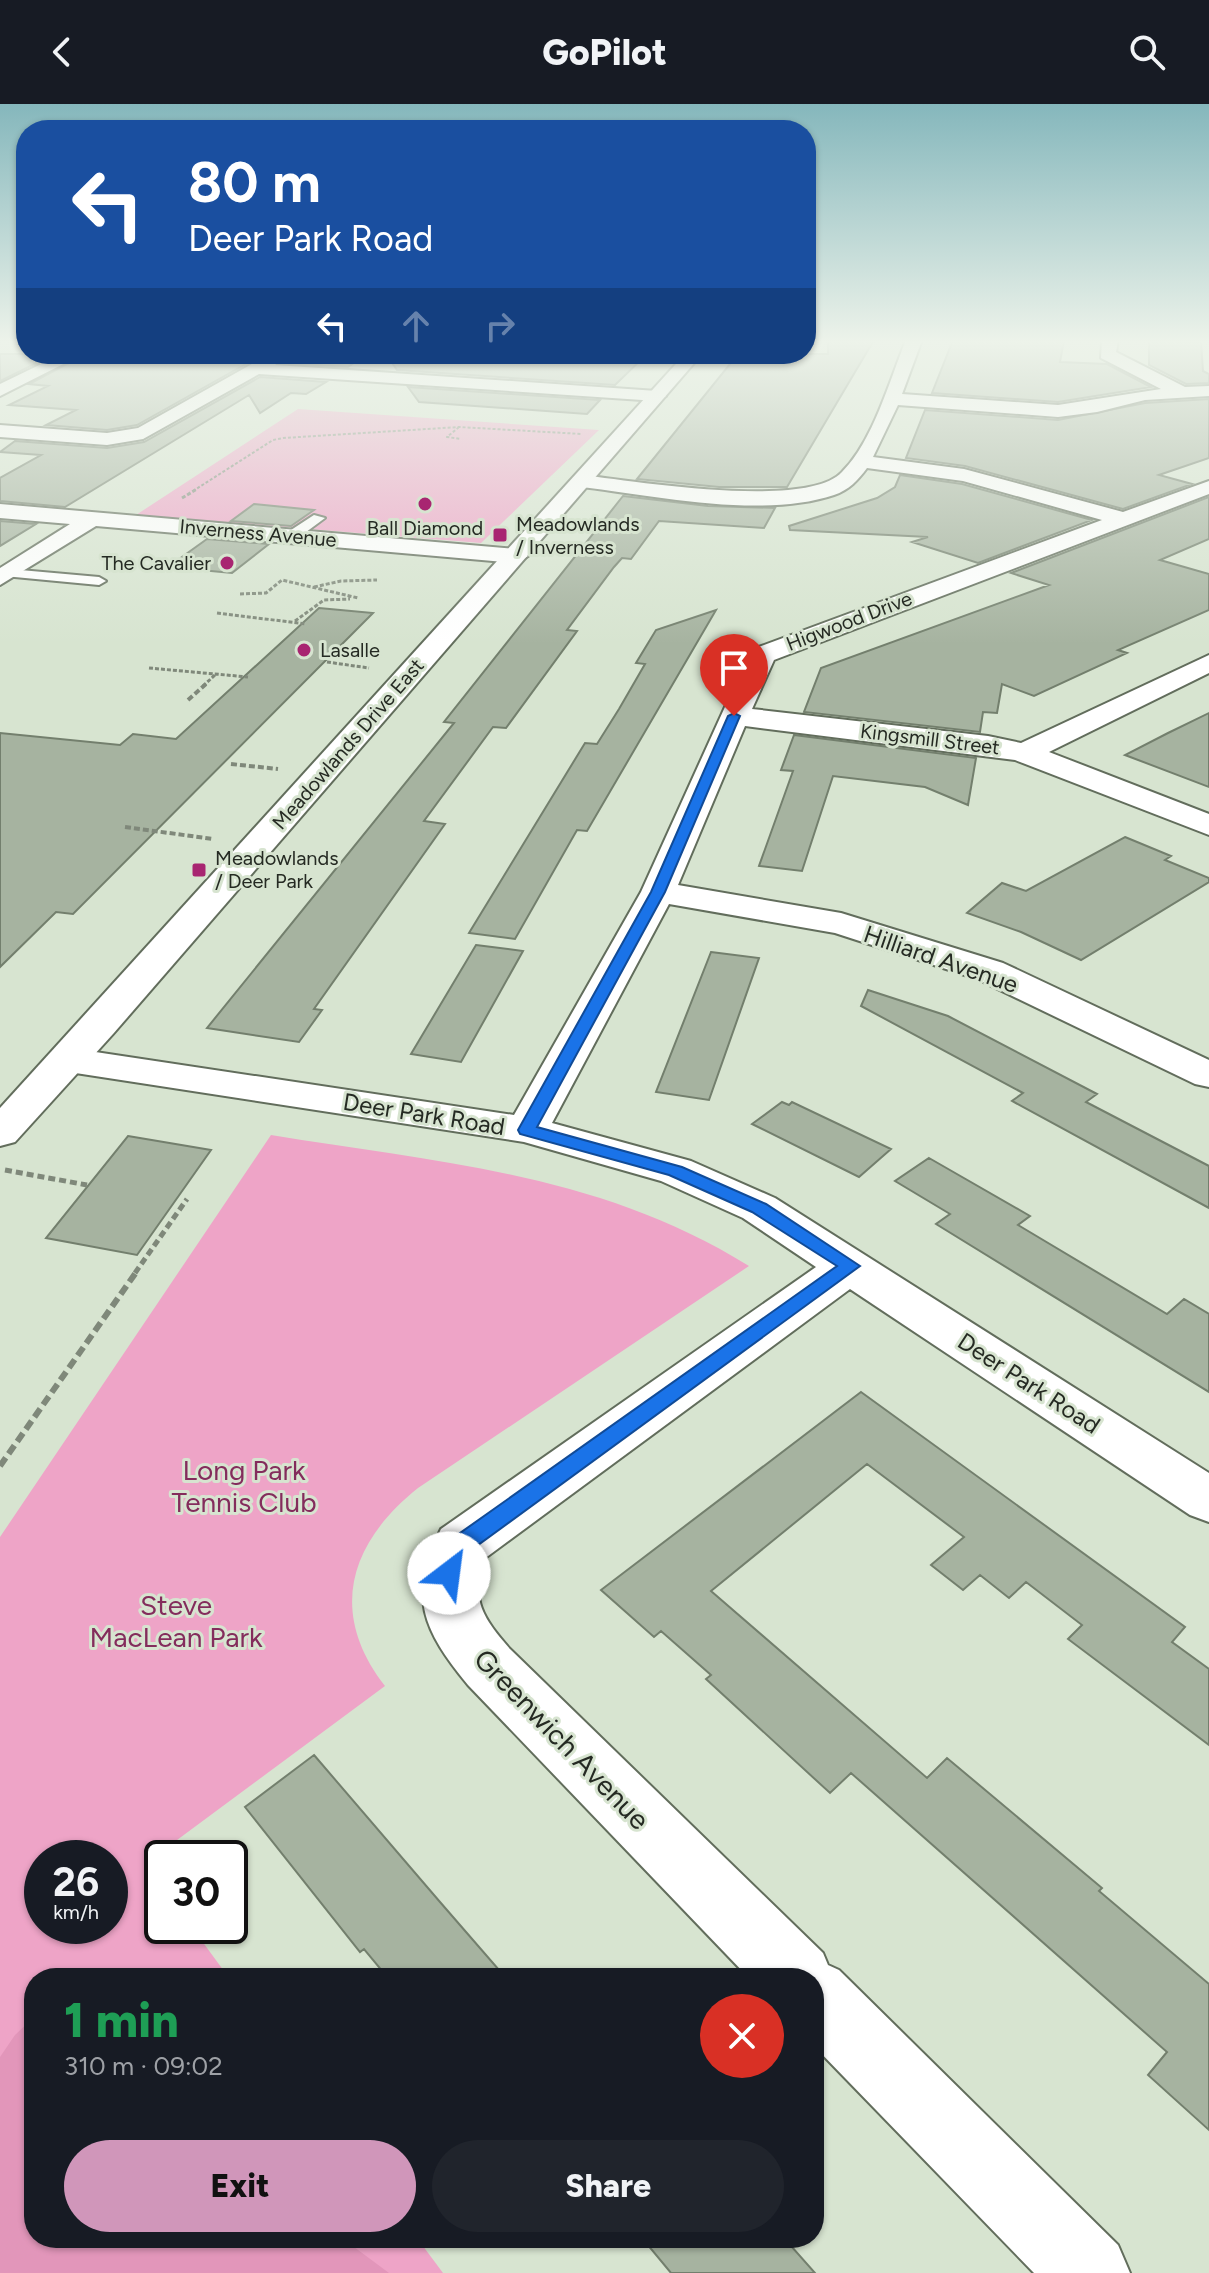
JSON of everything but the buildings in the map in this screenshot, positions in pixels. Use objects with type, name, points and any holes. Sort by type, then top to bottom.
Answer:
[{"type":"street","name":"Meadowlands Drive East","points":[[1,1151],[69,1060],[617,441]]},
{"type":"street","points":[[582,481],[758,498],[804,496],[837,487],[848,479],[869,441]]},
{"type":"street","points":[[859,461],[964,475],[1124,519]]},
{"type":"street","name":"Higwood Drive","points":[[527,1130],[658,892],[734,716],[765,654],[1209,487]]},
{"type":"street","name":"Inverness Avenue","points":[[0,511],[516,556]]},
{"type":"street","points":[[4,575],[92,519]]},
{"type":"street","points":[[1024,753],[1209,663]]},
{"type":"street","name":"Kingsmill Street","points":[[734,716],[988,745],[1024,753],[1209,825]]},
{"type":"street","name":"Hilliard Avenue","points":[[658,892],[841,924],[990,971],[1209,1075]]},
{"type":"street","name":"Deer Park Road","points":[[69,1060],[527,1130],[676,1171],[759,1208],[1209,1500]]},
{"type":"street","name":"Greenwich Avenue","points":[[788,1968],[480,1657],[462,1636],[448,1605],[449,1573],[461,1545],[850,1266]]},
{"type":"street","points":[[824,2005],[1090,2273]]},
{"type":"lane","points":[[293,535],[319,518]]},
{"type":"lane","points":[[4,575],[99,581]]},
{"type":"path","points":[[150,523],[190,492],[271,441]]},
{"type":"path","points":[[240,594],[266,593],[282,580],[358,598],[324,600],[294,622]]},
{"type":"path","points":[[313,588],[341,581],[377,580]]},
{"type":"path","points":[[217,613],[306,624]]},
{"type":"path","points":[[149,668],[248,677]]},
{"type":"path","points":[[188,700],[216,674]]},
{"type":"path","points":[[231,764],[287,770]]},
{"type":"path","points":[[125,827],[222,840]]},
{"type":"path","points":[[1,1151],[87,1185]]},
{"type":"path","points":[[0,1466],[187,1199]]},
{"type":"green space","points":[[249,441],[587,441],[481,543],[136,515]]},
{"type":"green space","name":"Steve MacLean Park","points":[[271,1135],[457,1164],[577,1191],[635,1210],[692,1235],[749,1266],[418,1488],[394,1509],[362,1556],[354,1580],[352,1606],[356,1632],[367,1659],[385,1686],[177,1840],[144,1840],[144,1944],[204,1944],[222,1968],[24,1968],[24,2248],[424,2248],[443,2273],[0,2273],[0,1537]]},
{"type":"shaded area","points":[[24,2026],[24,2248],[355,2248],[389,2273],[0,2273],[0,2057]]},
{"type":"place","name":"Ball Diamond","points":[[425,504]]},
{"type":"place","name":"Meadowlands / Inverness","points":[[500,535]]},
{"type":"place","name":"The Cavalier","points":[[227,563]]},
{"type":"place","name":"Lasalle","points":[[304,650]]},
{"type":"place","name":"Meadowlands / Deer Park","points":[[199,870]]},
{"type":"route","points":[[449,1573],[461,1545],[797,1307],[850,1266],[759,1208],[676,1171],[527,1130],[658,892],[734,716]]},
{"type":"park label","name":"Long Park Tennis Club","points":[[244,1486]]}]
